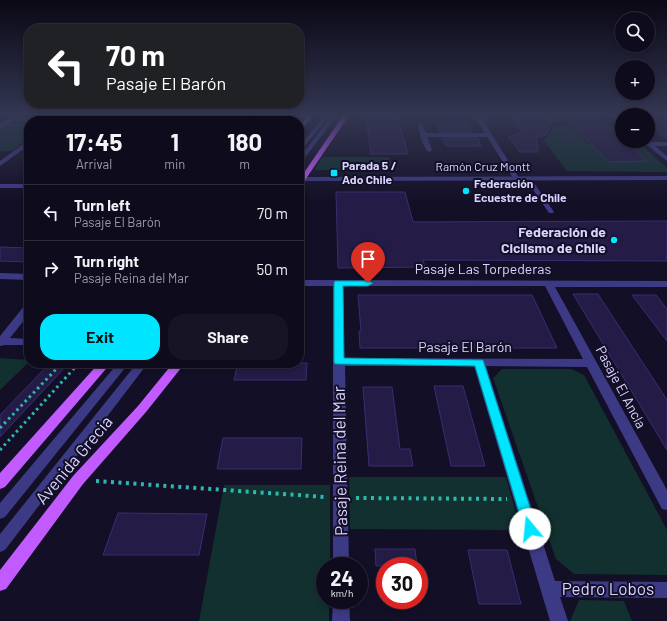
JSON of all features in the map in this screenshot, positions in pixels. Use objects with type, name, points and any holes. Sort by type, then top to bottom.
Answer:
[{"type":"main road","points":[[304,175],[327,143]]},
{"type":"main road","points":[[0,483],[101,368]]},
{"type":"main road","name":"Avenida Grecia","points":[[0,583],[78,480],[142,409],[174,368]]},
{"type":"street","points":[[494,143],[516,178]]},
{"type":"street","points":[[657,143],[667,144]]},
{"type":"street","points":[[0,164],[24,146]]},
{"type":"street","points":[[654,148],[667,159]]},
{"type":"street","points":[[0,153],[14,153]]},
{"type":"street","name":"Ramón Cruz Montt","points":[[304,181],[516,178],[667,178]]},
{"type":"street","points":[[0,186],[24,186]]},
{"type":"street","points":[[0,276],[24,277]]},
{"type":"street","name":"Pasaje Las Torpederas","points":[[304,283],[667,284]]},
{"type":"street","name":"Pasaje Reina del Mar","points":[[338,283],[341,557]]},
{"type":"street","name":"Pasaje El Ancla","points":[[548,283],[667,504]]},
{"type":"street","points":[[0,342],[24,313]]},
{"type":"street","points":[[0,342],[24,342]]},
{"type":"street","name":"Pasaje El Barón","points":[[339,362],[591,363]]},
{"type":"street","points":[[480,362],[559,621]]},
{"type":"street","name":"Pedro Lobos","points":[[549,589],[667,590]]},
{"type":"street","points":[[341,609],[342,621]]},
{"type":"lane","points":[[304,156],[314,143]]},
{"type":"lane","points":[[426,143],[429,150]]},
{"type":"lane","points":[[528,178],[551,212]]},
{"type":"lane","points":[[0,513],[120,368]]},
{"type":"lane","points":[[0,545],[139,368]]},
{"type":"path","points":[[0,428],[57,368]]},
{"type":"path","points":[[0,450],[74,368]]},
{"type":"path","points":[[78,480],[340,498],[521,499]]},
{"type":"green space","points":[[0,143],[22,143],[12,151],[0,151]]},
{"type":"green space","points":[[546,143],[615,144],[615,148],[644,148],[667,168],[667,172],[567,171]]},
{"type":"green space","points":[[322,157],[389,157],[393,170],[314,170]]},
{"type":"green space","points":[[0,358],[24,360],[24,367],[0,390]]},
{"type":"green space","points":[[502,369],[571,369],[584,375],[667,530],[667,575],[574,574],[556,559],[493,378]]},
{"type":"green space","points":[[349,477],[506,477],[521,530],[350,529]]},
{"type":"green space","points":[[224,485],[330,485],[330,557],[316,557],[316,609],[329,609],[329,621],[199,621]]},
{"type":"green space","points":[[579,600],[624,601],[632,621],[570,621]]},
{"type":"building","points":[[370,143],[405,143],[408,154],[371,154]]},
{"type":"building","points":[[445,143],[479,143],[481,146],[446,146]]},
{"type":"building","points":[[513,143],[537,143],[538,152],[520,152]]},
{"type":"building","points":[[590,143],[615,143],[615,148],[634,148],[646,161],[609,162]]},
{"type":"building","points":[[336,192],[405,192],[413,222],[667,221],[667,261],[423,260],[425,267],[338,268]]},
{"type":"building","points":[[0,247],[24,248],[24,262],[0,261]]},
{"type":"building","points":[[573,294],[598,294],[667,400],[667,450]]},
{"type":"building","points":[[358,295],[532,295],[557,348],[360,348],[359,331],[361,331]]},
{"type":"building","points":[[632,295],[656,295],[667,309],[667,341]]},
{"type":"building","points":[[304,363],[307,363],[306,380],[234,380],[237,368],[304,368]]},
{"type":"building","points":[[45,368],[64,368],[0,437],[0,415]]},
{"type":"building","points":[[434,386],[463,386],[485,466],[451,466]]},
{"type":"building","points":[[363,387],[392,387],[400,449],[410,449],[413,466],[369,466]]},
{"type":"building","points":[[223,438],[302,438],[301,469],[217,469]]},
{"type":"building","points":[[118,513],[207,514],[199,555],[103,555]]},
{"type":"building","points":[[375,549],[415,549],[416,557],[376,557],[376,566]]},
{"type":"building","points":[[468,550],[507,550],[521,604],[479,604]]},
{"type":"place","name":"Parada 5 / Ado Chile","points":[[334,173]]},
{"type":"place","name":"Federación Ecuestre de Chile","points":[[466,191]]},
{"type":"place","name":"Federación de Ciclismo de Chile","points":[[614,240]]},
{"type":"route","points":[[368,283],[338,283],[339,362],[480,362],[530,529]]}]
